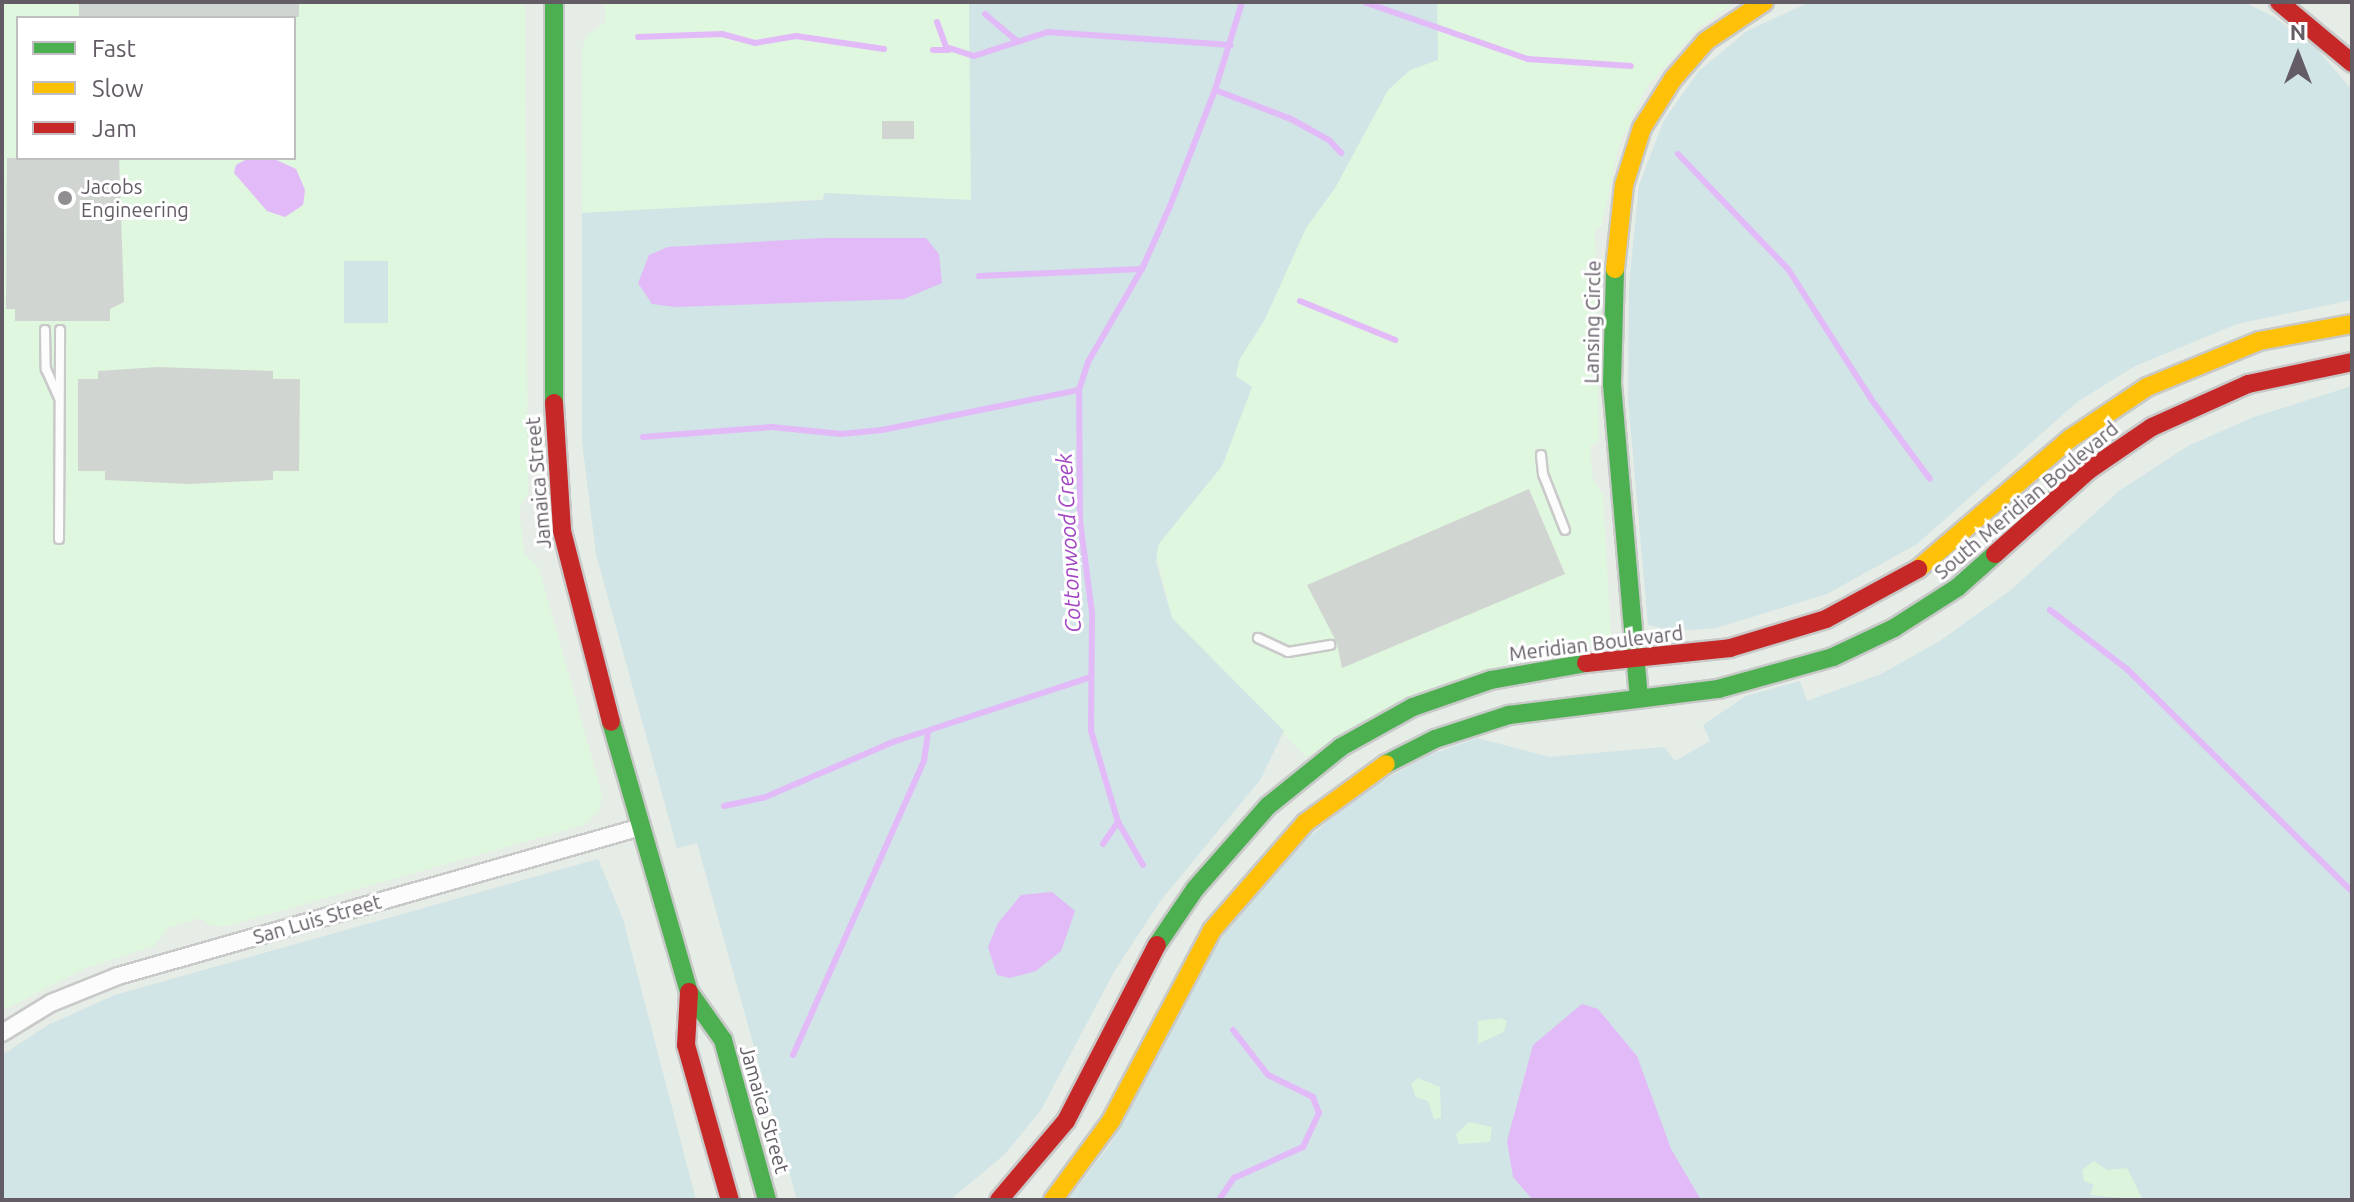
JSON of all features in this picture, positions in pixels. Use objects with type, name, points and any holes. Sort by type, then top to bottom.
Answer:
[{"type":"main road","name":"Jamaica Street","points":[[554,2],[558,503],[576,599],[689,992],[723,1040],[767,1200]]},
{"type":"main road","name":"Lansing Circle","points":[[1639,698],[1612,384],[1613,286],[1625,176],[1642,128],[1679,71],[1719,30],[1764,2]]},
{"type":"main road","points":[[2279,2],[2352,63]]},
{"type":"main road","name":"Meridian Boulevard","points":[[999,1200],[1072,1111],[1172,921],[1244,831],[1291,786],[1369,730],[1445,694],[1540,669],[1742,646],[1838,614],[1926,565],[2071,438],[2147,387],[2259,341],[2352,324]]},
{"type":"main road","name":"South Meridian Boulevard","points":[[1639,698],[1765,679],[1870,640],[1966,581],[2089,470],[2152,427],[2248,384],[2352,362]]},
{"type":"main road","points":[[1053,1200],[1111,1121],[1205,941],[1305,823],[1383,766],[1457,731],[1509,715],[1639,698]]},
{"type":"main road","name":"Jamaica Street","points":[[689,992],[686,1045],[730,1200]]},
{"type":"street","name":"San Luis Street","points":[[2,1033],[51,1003],[118,976],[641,827]]},
{"type":"lane","points":[[45,330],[46,369],[60,401]]},
{"type":"lane","points":[[59,539],[60,330]]},
{"type":"lane","points":[[1541,455],[1543,474],[1565,530]]},
{"type":"lane","points":[[1258,638],[1281,651],[1330,645]]},
{"type":"shaded area","points":[[2,2],[525,2],[528,492],[519,510],[525,555],[539,568],[602,794],[600,809],[584,825],[228,926],[212,926],[200,918],[168,928],[154,946],[86,968],[2,1011]]},
{"type":"shaded area","points":[[605,2],[969,2],[971,200],[824,193],[824,199],[582,213],[582,49],[587,35],[605,23]]},
{"type":"shaded area","points":[[969,2],[1437,2],[1438,60],[1410,70],[1388,90],[1335,188],[1306,228],[1265,319],[1239,360],[1236,376],[1252,387],[1222,466],[1158,545],[1156,562],[1172,618],[1284,731],[1260,780],[1161,900],[1115,970],[1041,1110],[1005,1154],[950,1200],[797,1200],[697,843],[677,848],[596,554],[582,441],[582,213],[823,200],[824,193],[971,200]]},
{"type":"shaded area","points":[[1437,2],[1735,2],[1698,29],[1647,87],[1618,148],[1602,225],[1595,230],[1599,441],[1590,446],[1593,480],[1603,495],[1611,634],[1579,652],[1506,665],[1412,696],[1306,757],[1172,618],[1156,553],[1162,537],[1222,466],[1252,387],[1236,376],[1239,360],[1265,319],[1306,228],[1335,188],[1388,90],[1410,70],[1438,59]]},
{"type":"shaded area","points":[[1810,2],[2244,2],[2274,17],[2316,48],[2352,90],[2352,300],[2237,324],[2135,366],[2077,402],[1917,544],[1827,594],[1716,628],[1677,631],[1648,625],[1628,399],[1629,286],[1639,185],[1664,120],[1698,72],[1747,31]]},
{"type":"shaded area","points":[[245,160],[276,160],[296,169],[305,190],[303,205],[285,217],[267,211],[234,173],[236,165]]},
{"type":"shaded area","points":[[824,238],[926,238],[939,254],[942,283],[904,299],[676,307],[652,304],[638,283],[649,255],[668,247]]},
{"type":"shaded area","points":[[344,261],[388,261],[388,323],[344,323]]},
{"type":"shaded area","points":[[2352,386],[2352,1200],[1068,1200],[1111,1143],[1194,981],[1228,929],[1298,846],[1369,788],[1429,755],[1477,738],[1550,757],[1664,747],[1675,761],[1710,741],[1703,725],[1746,696],[1800,681],[1807,701],[1881,674],[1940,641],[2011,590],[2119,491],[2188,446],[2254,417]]},
{"type":"shaded area","points":[[598,859],[623,919],[696,1200],[2,1200],[2,1055],[48,1025],[115,995]]},
{"type":"shaded area","points":[[1052,892],[1075,911],[1061,951],[1036,971],[1010,978],[997,975],[988,947],[998,923],[1021,895]]},
{"type":"shaded area","points":[[1582,1004],[1598,1009],[1637,1056],[1671,1149],[1701,1200],[1533,1200],[1513,1177],[1507,1141],[1533,1045]]},
{"type":"sand","points":[[1501,1018],[1507,1021],[1504,1032],[1478,1044],[1478,1021]]},
{"type":"sand","points":[[1418,1078],[1440,1087],[1441,1118],[1434,1119],[1428,1101],[1416,1097],[1411,1084]]},
{"type":"sand","points":[[1469,1122],[1492,1127],[1490,1142],[1459,1144],[1456,1134]]},
{"type":"sand","points":[[2094,1161],[2107,1170],[2127,1168],[2143,1200],[2090,1195],[2094,1185],[2084,1181],[2082,1170]]},
{"type":"building","points":[[79,2],[299,2],[299,17],[79,16]]},
{"type":"building","points":[[882,121],[914,121],[914,139],[882,139]]},
{"type":"building","points":[[7,158],[119,160],[124,302],[110,309],[110,321],[15,321],[15,309],[6,309]]},
{"type":"building","points":[[158,367],[273,371],[273,379],[300,379],[299,471],[273,471],[273,480],[189,484],[105,480],[105,471],[78,471],[78,379],[98,379],[98,371]]},
{"type":"building","points":[[1529,489],[1565,574],[1342,668],[1337,643],[1307,585]]},
{"type":"waterway","name":"Cottonwood Creek","points":[[1143,865],[1118,822],[1091,731],[1092,613],[1080,521],[1079,390],[1088,362],[1142,269],[1170,206],[1215,90],[1242,2]]},
{"type":"waterway","points":[[1364,2],[1528,59],[1631,66]]},
{"type":"waterway","points":[[985,14],[1018,42]]},
{"type":"waterway","points":[[937,22],[946,47],[974,56],[1048,32],[1231,45]]},
{"type":"waterway","points":[[638,37],[722,34],[755,43],[796,36],[884,49]]},
{"type":"waterway","points":[[933,50],[949,50]]},
{"type":"waterway","points":[[1215,90],[1291,119],[1329,140],[1341,153]]},
{"type":"waterway","points":[[1678,154],[1788,269],[1871,399],[1930,479]]},
{"type":"waterway","points":[[979,276],[1142,269]]},
{"type":"waterway","points":[[1300,301],[1395,340]]},
{"type":"waterway","points":[[643,437],[772,427],[841,434],[882,430],[1079,390]]},
{"type":"waterway","points":[[2050,610],[2127,669],[2352,892]]},
{"type":"waterway","points":[[724,806],[763,798],[893,742],[1091,677]]},
{"type":"waterway","points":[[793,1055],[924,761],[928,733]]},
{"type":"waterway","points":[[1103,844],[1118,822]]},
{"type":"waterway","name":"Cottonwood Creek","points":[[1219,1200],[1234,1178],[1303,1147],[1319,1113],[1313,1097],[1268,1075],[1233,1030]]},
{"type":"traffic: fast","points":[[554,2],[554,403]]},
{"type":"traffic: fast","points":[[1615,269],[1612,384],[1639,698]]},
{"type":"traffic: fast","points":[[1386,764],[1435,739],[1509,715],[1718,689],[1833,657],[1894,628],[1958,587],[1995,554]]},
{"type":"traffic: fast","points":[[1157,945],[1195,889],[1268,806],[1341,747],[1413,707],[1491,680],[1586,663]]},
{"type":"traffic: fast","points":[[611,722],[689,992],[723,1040],[767,1200]]},
{"type":"traffic: slow","points":[[1615,269],[1624,185],[1642,128],[1673,79],[1706,41],[1764,2]]},
{"type":"traffic: slow","points":[[1918,569],[2071,438],[2147,387],[2259,341],[2352,324]]},
{"type":"traffic: slow","points":[[1053,1200],[1111,1121],[1212,930],[1305,823],[1386,764]]},
{"type":"traffic: jam","points":[[2279,2],[2352,63]]},
{"type":"traffic: jam","points":[[1995,554],[2089,470],[2152,427],[2248,384],[2352,362]]},
{"type":"traffic: jam","points":[[554,403],[562,531],[611,722]]},
{"type":"traffic: jam","points":[[1586,663],[1730,648],[1826,619],[1918,569]]},
{"type":"traffic: jam","points":[[999,1200],[1066,1121],[1157,945]]},
{"type":"traffic: jam","points":[[689,992],[686,1045],[730,1200]]},
{"type":"place","name":"Jacobs Engineering","points":[[65,198]]}]
